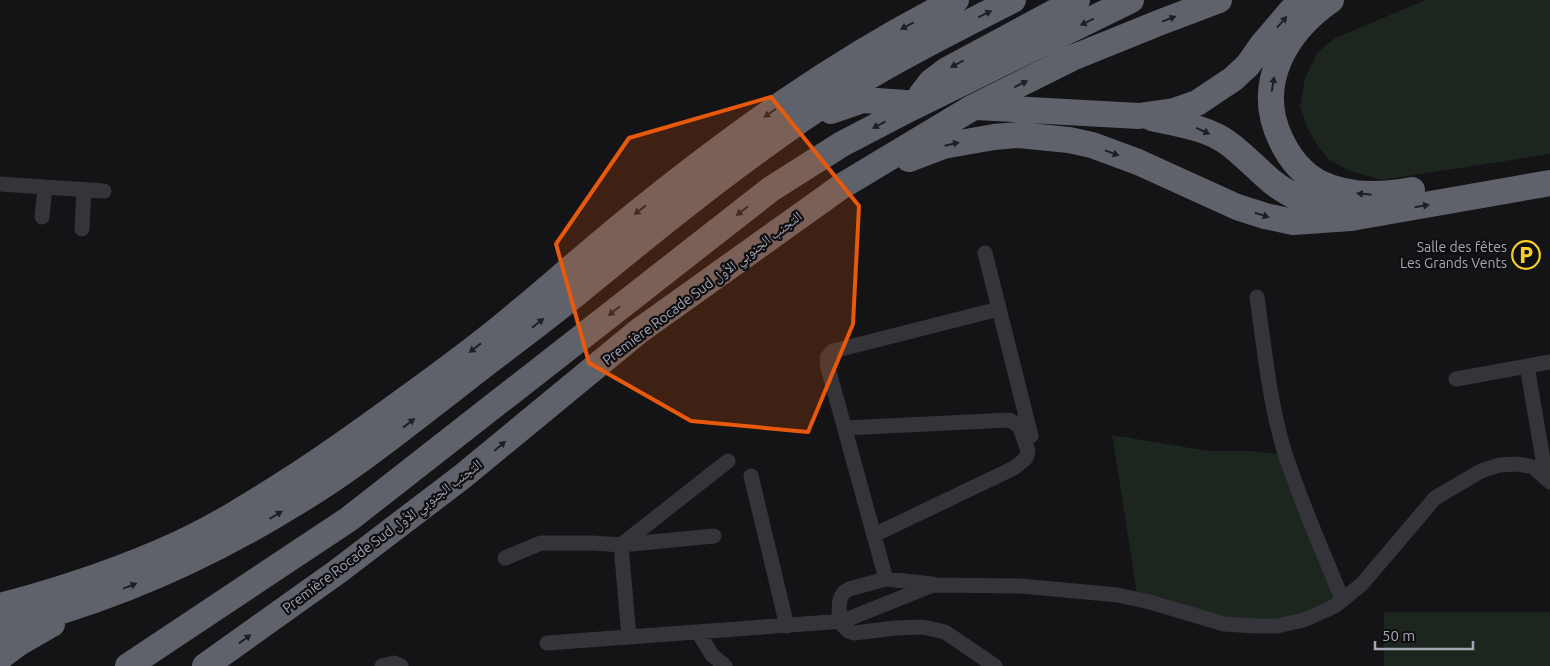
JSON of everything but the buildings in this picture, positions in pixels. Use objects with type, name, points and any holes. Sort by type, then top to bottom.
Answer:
[{"type":"highway","points":[[0,628],[38,619],[140,582],[225,543],[271,518],[373,451],[562,304],[665,220],[789,128],[890,63],[1013,0]]},
{"type":"highway","points":[[909,109],[931,82],[947,70],[1077,0]]},
{"type":"highway","points":[[128,666],[349,519],[771,188],[842,144],[909,109],[1131,0]]},
{"type":"highway","name":"Première Rocade Sud التجنب الجنوبي الأول","points":[[205,666],[336,572],[464,476],[639,331],[842,186],[972,108],[1072,58],[1219,0]]},
{"type":"highway","points":[[789,128],[834,109],[863,100],[1139,116],[1174,111],[1197,103],[1233,79],[1248,65],[1262,45],[1291,11],[1304,0]]},
{"type":"highway","points":[[1331,0],[1314,12],[1287,44],[1277,64],[1272,88],[1271,105],[1274,120],[1286,152],[1298,166],[1318,182],[1345,192],[1377,195],[1393,194],[1550,165]]},
{"type":"highway","points":[[0,606],[99,577],[178,544],[217,524],[305,470],[368,427],[470,351],[628,220],[726,144],[888,36],[953,1]]},
{"type":"highway","points":[[1139,116],[1196,128],[1227,142],[1272,182],[1290,195],[1336,210],[1378,213]]},
{"type":"highway","points":[[842,186],[875,176],[916,155],[943,146],[994,137],[1027,136],[1069,140],[1092,145],[1138,162],[1236,207],[1293,222],[1351,218],[1550,183]]},
{"type":"highway","points":[[0,658],[19,643],[96,599]]},
{"type":"street","points":[[0,184],[104,191]]},
{"type":"street","points":[[42,218],[44,187]]},
{"type":"street","points":[[82,229],[84,190]]},
{"type":"street","points":[[985,253],[1031,436]]},
{"type":"street","points":[[1257,297],[1276,417],[1283,447],[1297,488],[1342,600]]},
{"type":"street","points":[[886,579],[828,368],[827,358],[833,352],[999,309]]},
{"type":"street","points":[[1456,379],[1550,362]]},
{"type":"street","points":[[1527,366],[1548,479]]},
{"type":"street","points":[[845,428],[1009,420],[1016,423],[1020,428],[1028,451],[1026,458],[1014,468],[874,535]]},
{"type":"street","points":[[620,545],[728,461]]},
{"type":"street","points":[[995,666],[945,632],[923,627],[854,633],[848,631],[839,621],[840,595],[843,592],[874,581],[886,579],[933,585],[1020,586],[1118,595],[1150,602],[1224,624],[1277,626],[1304,620],[1335,606],[1362,584],[1435,498],[1459,482],[1481,471],[1499,465],[1518,464],[1533,468],[1548,479]]},
{"type":"street","points":[[752,476],[787,626]]},
{"type":"street","points":[[506,558],[541,543],[620,545],[714,536]]},
{"type":"street","points":[[620,545],[628,637]]},
{"type":"street","points":[[547,642],[839,621],[933,585]]},
{"type":"street","points":[[698,632],[712,655],[725,666]]},
{"type":"street","points":[[382,666],[394,663],[401,666]]},
{"type":"highlighted area","points":[[771,97],[859,206],[853,324],[808,432],[691,421],[589,363],[556,244],[629,138]]},
{"type":"shaded area","points":[[1426,0],[1550,0],[1550,154],[1382,180],[1350,171],[1329,160],[1319,148],[1307,127],[1300,106],[1305,78],[1318,52],[1335,38]]},
{"type":"shaded area","points":[[1112,435],[1209,451],[1250,451],[1279,454],[1336,598],[1303,614],[1267,621],[1238,621],[1199,611],[1166,598],[1137,593]]},
{"type":"shaded area","points":[[1384,612],[1550,612],[1550,666],[1384,666]]},
{"type":"place","name":"Salle des fêtes Les Grands Vents","points":[[1526,255]]}]
